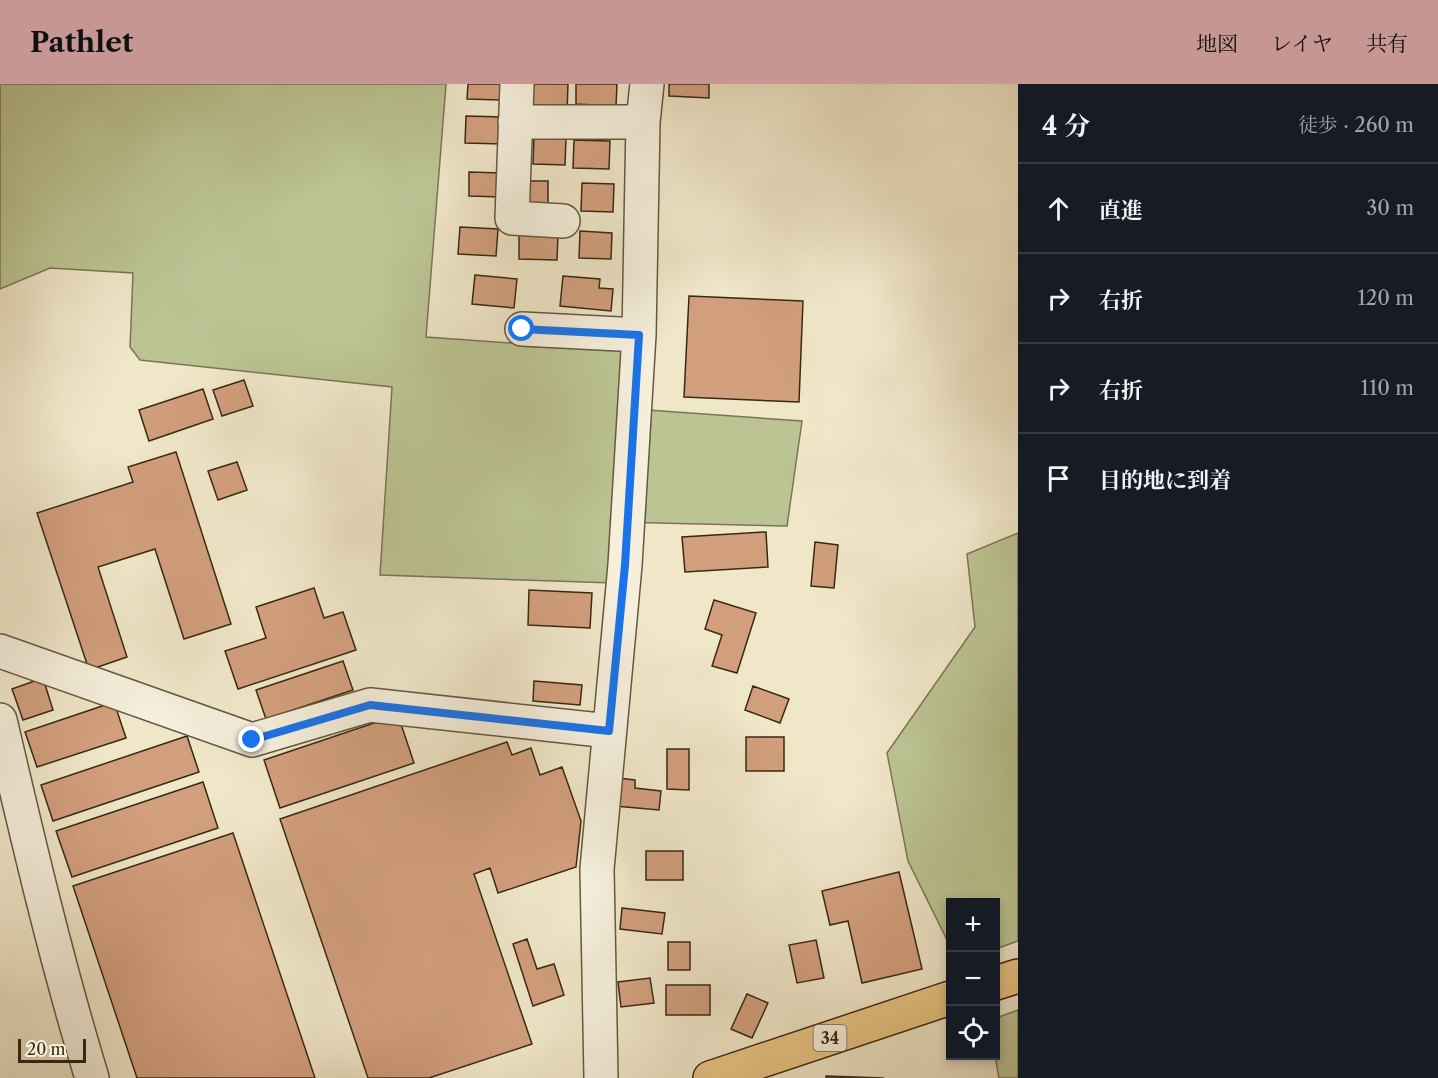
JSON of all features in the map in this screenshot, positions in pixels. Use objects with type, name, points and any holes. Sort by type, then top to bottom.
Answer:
[{"type":"highway","points":[[1000,982],[1018,976]]},
{"type":"highway","name":"34","points":[[710,1078],[946,1000]]},
{"type":"street","points":[[517,84],[512,218],[563,221]]},
{"type":"street","points":[[601,1078],[597,869],[625,565],[639,335],[643,122],[647,84]]},
{"type":"street","points":[[515,122],[643,122]]},
{"type":"street","points":[[522,329],[639,335]]},
{"type":"street","points":[[0,651],[252,740],[370,705],[609,731]]},
{"type":"street","points":[[0,720],[36,875],[71,1009],[92,1078]]},
{"type":"green space","points":[[0,84],[446,84],[426,337],[626,351],[620,408],[802,421],[787,526],[615,522],[613,583],[380,575],[392,387],[140,360],[130,347],[133,273],[50,268],[0,289]]},
{"type":"green space","points":[[1018,533],[1018,941],[1000,948],[1000,898],[946,898],[946,938],[908,861],[887,753],[975,627],[967,554]]},
{"type":"green space","points":[[1018,1010],[1018,1078],[999,1078],[996,1060],[1000,1060],[1000,1017]]},
{"type":"building","points":[[468,84],[500,84],[500,100],[467,99]]},
{"type":"building","points":[[532,84],[568,84],[567,112],[531,111]]},
{"type":"building","points":[[576,84],[617,84],[616,106],[576,104]]},
{"type":"building","points":[[669,84],[709,84],[709,98],[669,96]]},
{"type":"building","points":[[466,116],[504,117],[503,144],[465,143]]},
{"type":"building","points":[[534,136],[566,138],[565,165],[533,164]]},
{"type":"building","points":[[574,140],[610,141],[609,169],[573,168]]},
{"type":"building","points":[[469,172],[502,173],[501,197],[469,196]]},
{"type":"building","points":[[523,181],[548,181],[548,207],[522,206]]},
{"type":"building","points":[[582,183],[614,184],[613,212],[581,211]]},
{"type":"building","points":[[460,227],[498,229],[496,256],[458,254]]},
{"type":"building","points":[[580,231],[612,233],[611,259],[579,258]]},
{"type":"building","points":[[519,234],[558,235],[557,260],[519,259]]},
{"type":"building","points":[[475,275],[517,279],[514,308],[472,304]]},
{"type":"building","points":[[563,276],[600,279],[599,288],[613,289],[611,311],[560,306]]},
{"type":"building","points":[[689,296],[803,301],[799,402],[684,397]]},
{"type":"building","points":[[244,380],[253,406],[222,416],[213,390]]},
{"type":"building","points":[[203,389],[213,419],[149,441],[139,410]]},
{"type":"building","points":[[176,452],[231,624],[184,639],[155,549],[98,567],[127,657],[89,670],[37,513],[133,482],[128,467]]},
{"type":"building","points":[[237,462],[247,490],[218,500],[208,471]]},
{"type":"building","points":[[766,532],[768,567],[685,572],[682,537]]},
{"type":"building","points":[[815,542],[838,545],[834,588],[811,586]]},
{"type":"building","points":[[314,588],[324,618],[343,612],[356,650],[238,689],[225,651],[266,638],[256,607]]},
{"type":"building","points":[[529,590],[592,593],[590,628],[528,625]]},
{"type":"building","points":[[714,600],[756,613],[737,673],[712,666],[722,635],[705,629]]},
{"type":"building","points":[[343,661],[353,690],[266,719],[256,690]]},
{"type":"building","points":[[43,678],[53,710],[23,720],[12,689]]},
{"type":"building","points":[[534,681],[582,685],[580,705],[533,701]]},
{"type":"building","points":[[753,686],[789,699],[780,723],[745,710]]},
{"type":"building","points":[[114,702],[126,738],[37,767],[25,732]]},
{"type":"building","points":[[398,715],[414,763],[280,808],[264,760]]},
{"type":"building","points":[[187,736],[199,772],[53,821],[41,785]]},
{"type":"building","points":[[746,737],[784,737],[784,771],[746,771]]},
{"type":"building","points":[[507,742],[512,755],[531,748],[540,775],[562,767],[581,821],[576,867],[498,893],[490,868],[474,874],[532,1044],[429,1078],[368,1078],[280,819]]},
{"type":"building","points":[[667,749],[689,749],[689,790],[667,789]]},
{"type":"building","points":[[618,778],[635,780],[635,788],[661,791],[659,810],[615,806]]},
{"type":"building","points":[[203,782],[218,828],[72,877],[56,831]]},
{"type":"building","points":[[233,833],[315,1078],[137,1078],[73,886]]},
{"type":"building","points":[[646,851],[683,851],[683,880],[646,880]]},
{"type":"building","points":[[899,872],[922,969],[862,983],[848,921],[830,925],[822,891]]},
{"type":"building","points":[[622,908],[665,913],[662,934],[620,929]]},
{"type":"building","points":[[527,939],[537,969],[554,964],[564,995],[533,1006],[513,944]]},
{"type":"building","points":[[816,940],[824,978],[797,983],[789,945]]},
{"type":"building","points":[[668,942],[690,942],[690,970],[668,970]]},
{"type":"building","points":[[650,978],[654,1003],[621,1007],[618,982]]},
{"type":"building","points":[[666,985],[710,985],[710,1015],[666,1015]]},
{"type":"building","points":[[747,994],[768,1003],[752,1038],[731,1029]]},
{"type":"building","points":[[826,1076],[884,1078],[826,1078]]},
{"type":"route","points":[[252,740],[370,705],[609,731],[625,565],[639,335],[522,329]]}]
